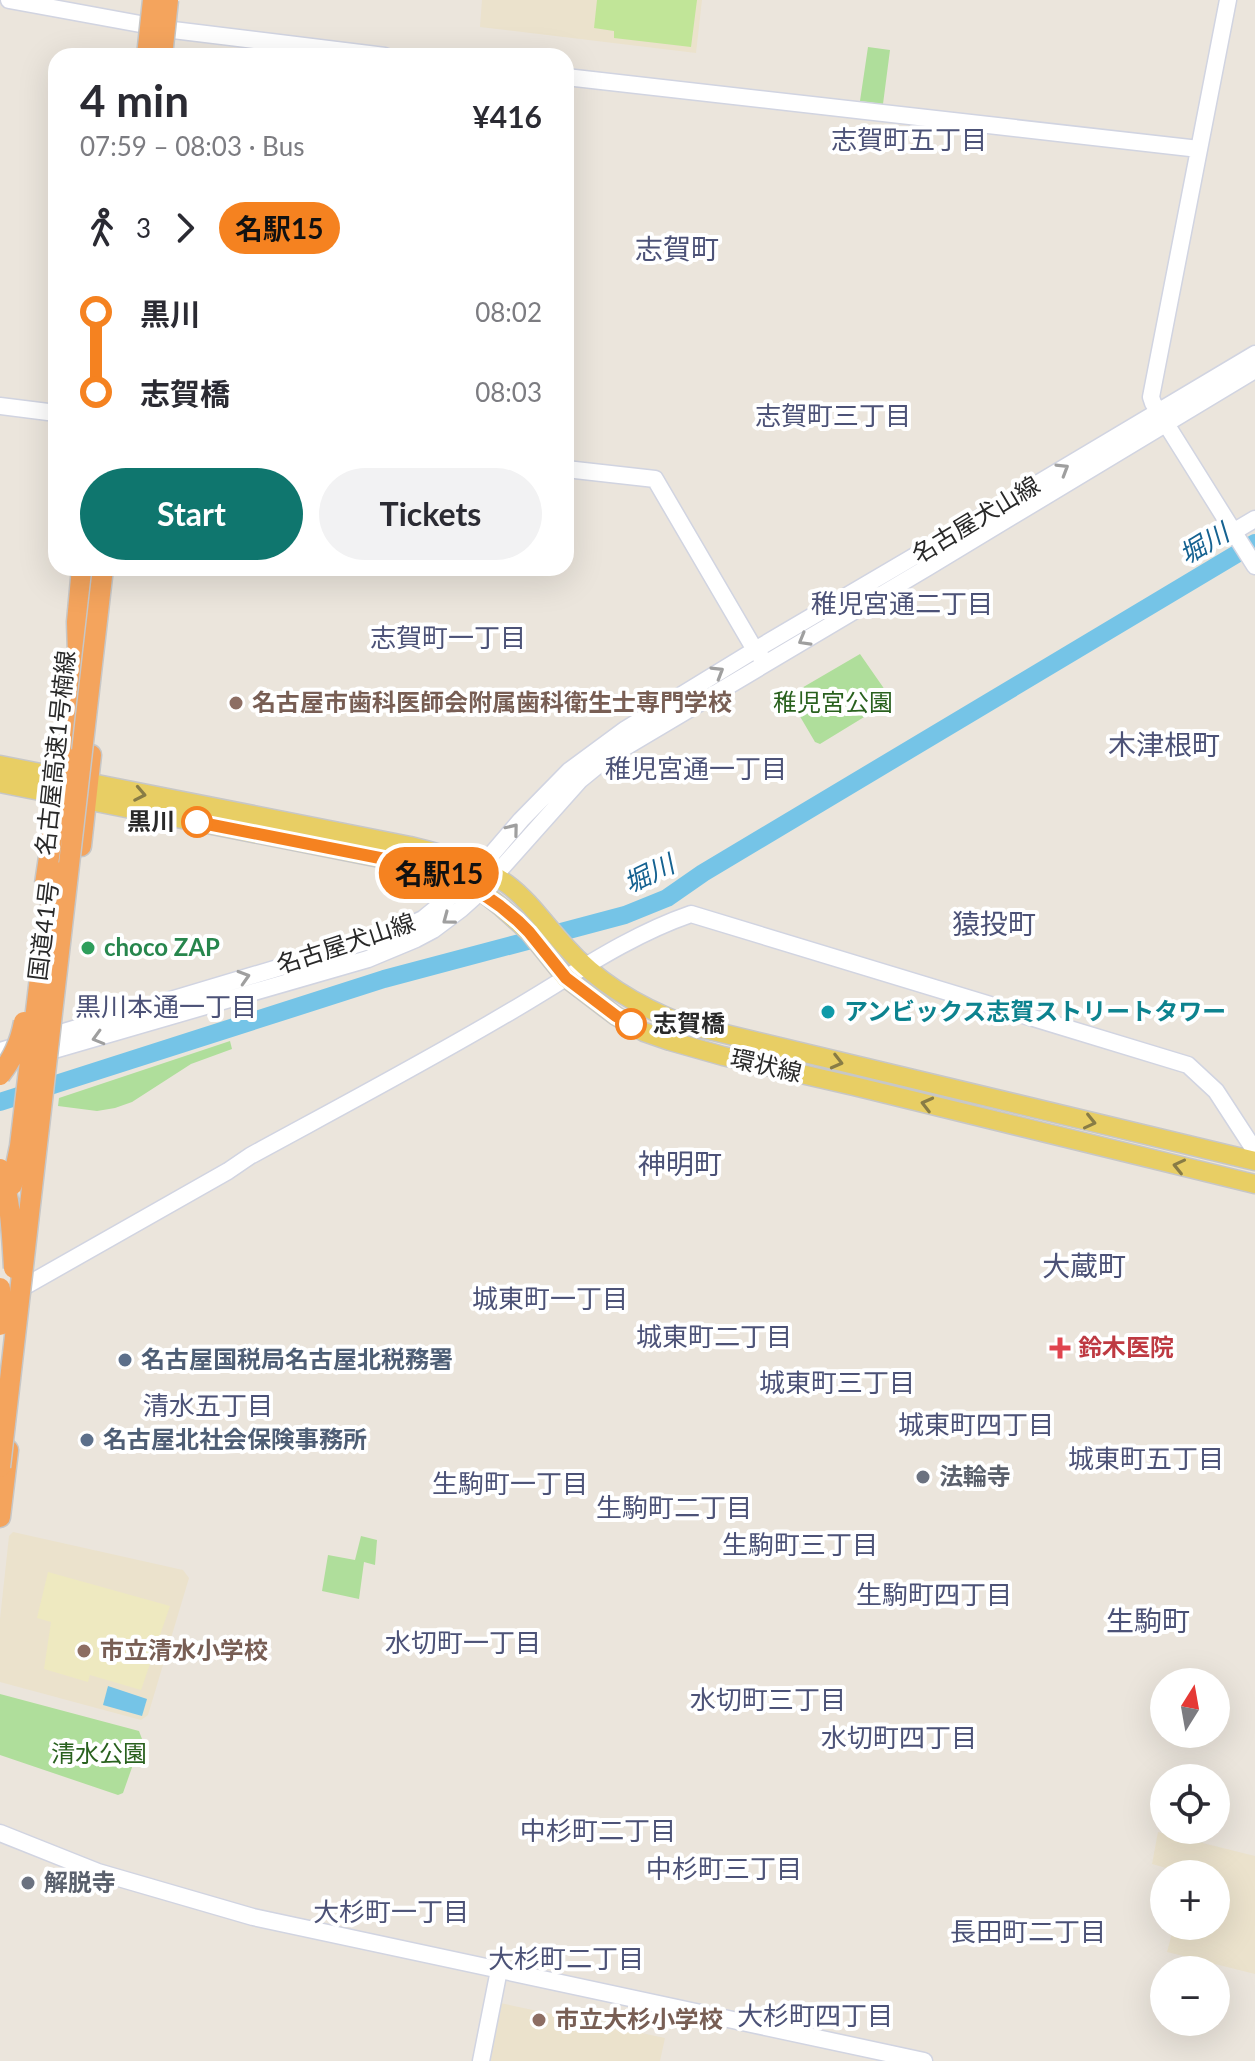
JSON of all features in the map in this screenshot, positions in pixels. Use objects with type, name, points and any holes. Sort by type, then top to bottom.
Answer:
[{"type":"highway","points":[[140,48],[145,0]]},
{"type":"highway","points":[[148,48],[153,0]]},
{"type":"highway","points":[[163,48],[168,0]]},
{"type":"highway","points":[[171,48],[176,0]]},
{"type":"highway","name":"国道41号","points":[[0,1325],[0,1300],[35,1047],[49,879],[69,771],[79,687],[77,622],[81,576]]},
{"type":"highway","name":"名古屋高速1号楠線","points":[[0,1467],[61,944],[69,771],[89,576]]},
{"type":"highway","name":"名古屋高速1号楠線","points":[[69,771],[102,576]]},
{"type":"highway","name":"国道41号","points":[[0,1517],[88,792],[96,690],[111,576]]},
{"type":"highway","points":[[0,1075],[21,1040],[61,776],[74,763],[41,969],[20,1146],[12,1185],[0,1202]]},
{"type":"highway","points":[[0,1386],[60,849]]},
{"type":"highway","points":[[0,1169],[8,1206],[15,1278],[0,1427]]},
{"type":"main road","name":"環状線","points":[[0,765],[69,771],[88,792],[508,885],[583,966],[629,999],[684,1024],[1255,1161]]},
{"type":"main road","name":"環状線","points":[[0,783],[69,771]]},
{"type":"main road","name":"環状線","points":[[480,880],[500,906],[529,932],[566,978],[616,1016],[644,1032],[723,1056],[1255,1184]]},
{"type":"street","points":[[9,0],[173,30],[320,48]]},
{"type":"street","points":[[1228,0],[1151,397],[1253,563]]},
{"type":"street","points":[[574,78],[1199,149]]},
{"type":"street","name":"名古屋犬山線","points":[[1162,417],[1255,354]]},
{"type":"street","name":"名古屋犬山線","points":[[35,1047],[368,959],[433,930],[480,880],[521,820],[569,771],[626,729],[760,656],[1022,493],[1255,370]]},
{"type":"street","points":[[0,406],[48,412]]},
{"type":"street","points":[[574,470],[655,479],[760,656]]},
{"type":"street","points":[[1236,536],[1255,519]]},
{"type":"street","points":[[0,1300],[215,1179],[250,1156],[456,1043],[583,966],[664,924],[691,914],[1188,1065],[1216,1091],[1255,1151]]},
{"type":"street","points":[[0,1051],[35,1047]]},
{"type":"street","points":[[0,1066],[35,1047]]},
{"type":"street","points":[[0,1833],[98,1872],[253,1917],[894,2058],[924,2061]]},
{"type":"street","points":[[481,2061],[499,1970]]},
{"type":"shaded area","points":[[482,0],[702,0],[696,53],[480,27]]},
{"type":"shaded area","name":"市立清水小学校","points":[[13,1532],[183,1570],[189,1578],[148,1715],[141,1720],[0,1682],[0,1619],[9,1536]]},
{"type":"shaded area","points":[[1156,1844],[1206,1844],[1255,1856],[1255,1974],[1230,1968],[1230,1956],[1183,1956],[1167,1952],[1170,1940],[1230,1940],[1230,1860],[1153,1860]]},
{"type":"shaded area","name":"市立大杉小学校","points":[[500,2003],[665,2038],[660,2061],[488,2061]]},
{"type":"green space","points":[[597,0],[697,0],[691,47],[614,38],[614,31],[594,28]]},
{"type":"green space","points":[[868,47],[890,50],[883,104],[860,101]]},
{"type":"green space","name":"稚児宮公園","points":[[860,654],[892,700],[820,744],[815,742],[788,696]]},
{"type":"green space","points":[[230,1041],[232,1049],[191,1064],[132,1102],[97,1111],[58,1106],[59,1098]]},
{"type":"green space","points":[[361,1536],[377,1540],[375,1565],[364,1562],[359,1599],[322,1591],[328,1555],[355,1560]]},
{"type":"green space","name":"清水公園","points":[[0,1694],[139,1731],[142,1739],[123,1793],[118,1795],[0,1755]]},
{"type":"sand","points":[[48,1572],[170,1606],[141,1690],[90,1675],[88,1682],[44,1669],[51,1622],[37,1618]]},
{"type":"water","points":[[108,1686],[147,1699],[142,1716],[103,1705]]},
{"type":"waterway","name":"堀川","points":[[0,1102],[384,979],[625,915],[667,898],[703,873],[1255,543]]},
{"type":"bus line","name":"名駅15","points":[[197,822],[395,861],[467,883],[518,921],[566,978],[631,1024]]},
{"type":"place","name":"名古屋市歯科医師会附属歯科衛生士専門学校","points":[[236,703]]},
{"type":"place","name":"黒川","points":[[197,822]]},
{"type":"place","name":"choco ZAP","points":[[88,948]]},
{"type":"place","name":"アンビックス志賀ストリートタワー","points":[[828,1012]]},
{"type":"place","name":"志賀橋","points":[[631,1024]]},
{"type":"place","name":"鈴木医院","points":[[1060,1348]]},
{"type":"place","name":"名古屋国税局名古屋北税務署","points":[[125,1360]]},
{"type":"place","name":"名古屋北社会保険事務所","points":[[87,1440]]},
{"type":"place","name":"法輪寺","points":[[923,1477]]},
{"type":"place","name":"市立清水小学校","points":[[84,1651]]},
{"type":"place","name":"解脱寺","points":[[28,1883]]},
{"type":"place","name":"市立大杉小学校","points":[[539,2020]]},
{"type":"district","name":"志賀町五丁目","points":[[909,140]]},
{"type":"district","name":"志賀町","points":[[677,249]]},
{"type":"district","name":"志賀町三丁目","points":[[833,416]]},
{"type":"district","name":"稚児宮通二丁目","points":[[902,604]]},
{"type":"district","name":"志賀町一丁目","points":[[448,638]]},
{"type":"district","name":"木津根町","points":[[1164,745]]},
{"type":"district","name":"稚児宮通一丁目","points":[[696,769]]},
{"type":"district","name":"猿投町","points":[[994,924]]},
{"type":"district","name":"黒川本通一丁目","points":[[166,1007]]},
{"type":"district","name":"神明町","points":[[680,1164]]},
{"type":"district","name":"大蔵町","points":[[1084,1266]]},
{"type":"district","name":"城東町一丁目","points":[[550,1299]]},
{"type":"district","name":"城東町二丁目","points":[[714,1337]]},
{"type":"district","name":"城東町三丁目","points":[[837,1383]]},
{"type":"district","name":"清水五丁目","points":[[208,1406]]},
{"type":"district","name":"城東町四丁目","points":[[976,1425]]},
{"type":"district","name":"城東町五丁目","points":[[1146,1459]]},
{"type":"district","name":"生駒町一丁目","points":[[510,1484]]},
{"type":"district","name":"生駒町二丁目","points":[[674,1508]]},
{"type":"district","name":"生駒町三丁目","points":[[800,1545]]},
{"type":"district","name":"生駒町四丁目","points":[[934,1595]]},
{"type":"district","name":"生駒町","points":[[1148,1621]]},
{"type":"district","name":"水切町一丁目","points":[[463,1643]]},
{"type":"district","name":"水切町三丁目","points":[[768,1700]]},
{"type":"district","name":"水切町四丁目","points":[[899,1738]]},
{"type":"district","name":"中杉町二丁目","points":[[598,1831]]},
{"type":"district","name":"中杉町三丁目","points":[[724,1869]]},
{"type":"district","name":"大杉町一丁目","points":[[391,1912]]},
{"type":"district","name":"長田町二丁目","points":[[1028,1932]]},
{"type":"district","name":"大杉町二丁目","points":[[566,1959]]},
{"type":"district","name":"大杉町四丁目","points":[[815,2016]]}]
